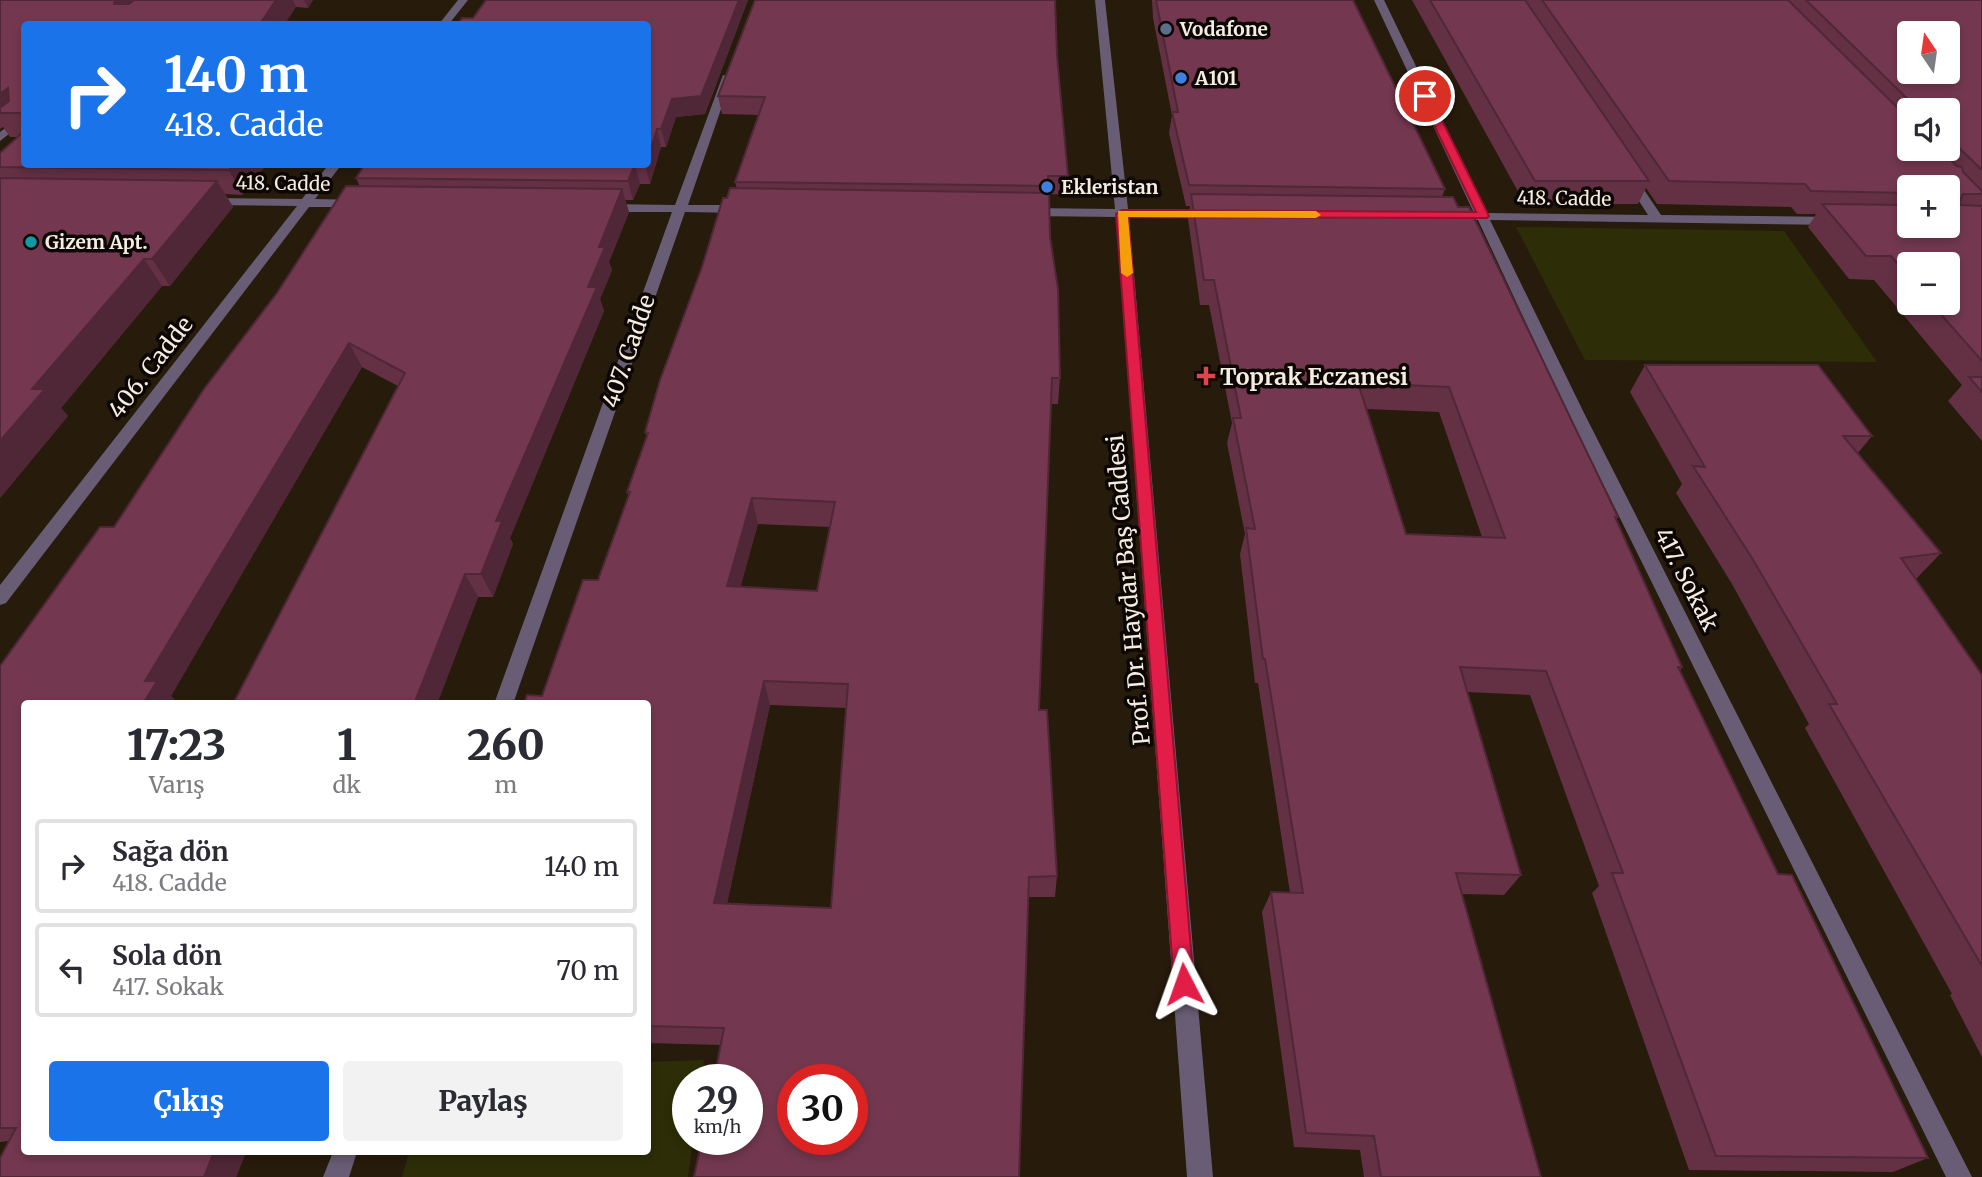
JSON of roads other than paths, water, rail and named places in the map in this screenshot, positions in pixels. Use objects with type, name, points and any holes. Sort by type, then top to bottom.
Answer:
[{"type":"street","points":[[446,21],[463,0]]},
{"type":"street","name":"Prof. Dr. Haydar Baş Caddesi","points":[[1100,0],[1122,214],[1200,1177]]},
{"type":"street","name":"417. Sokak","points":[[1380,0],[1576,413],[1959,1177]]},
{"type":"street","name":"407. Cadde","points":[[504,700],[678,209],[732,65]]},
{"type":"street","points":[[0,138],[21,120]]},
{"type":"street","name":"406. Cadde","points":[[0,598],[333,168]]},
{"type":"street","points":[[1626,173],[1657,219]]},
{"type":"street","name":"418. Cadde","points":[[195,201],[376,204]]},
{"type":"street","points":[[596,207],[761,210]]},
{"type":"street","points":[[1011,212],[1233,214]]},
{"type":"street","name":"418. Cadde","points":[[1441,216],[1856,222]]},
{"type":"street","points":[[336,1177],[344,1155]]},
{"type":"place","name":"Vodafone","points":[[1166,29]]},
{"type":"place","name":"A101","points":[[1181,78]]},
{"type":"place","name":"Ekleristan","points":[[1047,187]]},
{"type":"place","name":"Gizem Apt.","points":[[31,242]]},
{"type":"place","name":"Toprak Eczanesi","points":[[1206,376]]}]
